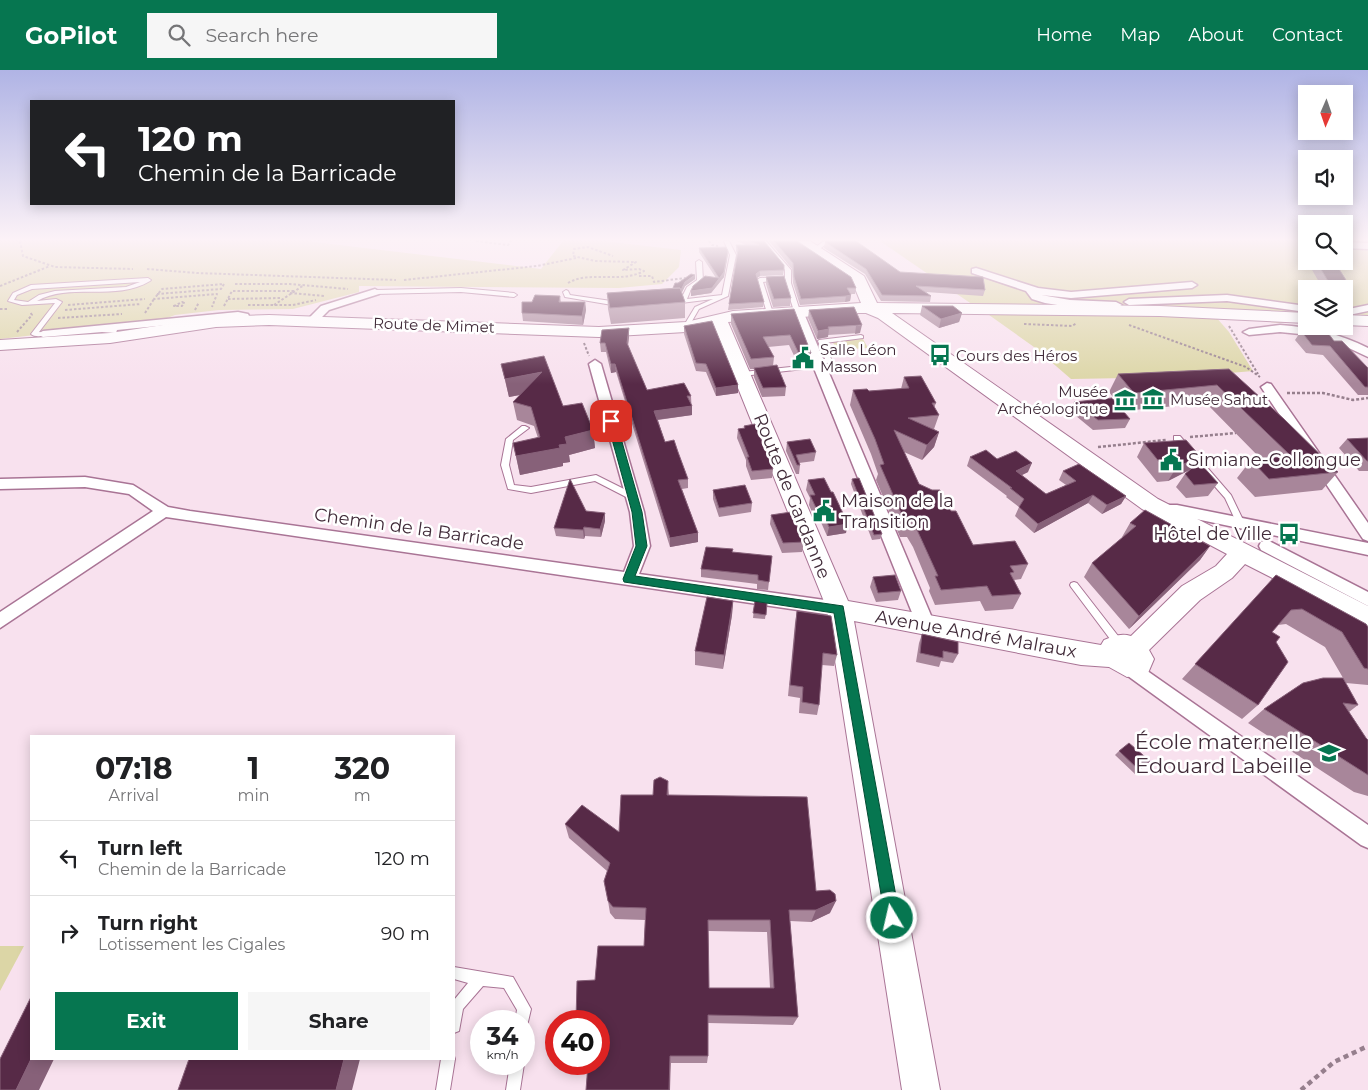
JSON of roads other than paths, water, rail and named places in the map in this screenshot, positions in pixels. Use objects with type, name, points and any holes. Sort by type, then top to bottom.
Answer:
[{"type":"main road","points":[[863,289],[871,309],[884,315],[1155,507],[1241,553],[1265,555],[1368,617]]},
{"type":"main road","name":"Route de Mimet","points":[[0,346],[141,326],[216,322],[244,313],[312,321],[640,332],[686,327],[733,316],[797,311],[871,309],[1116,308],[1298,318]]},
{"type":"main road","name":"Route de Gardanne","points":[[719,320],[839,609],[921,1090]]},
{"type":"main road","points":[[1353,320],[1368,321]]},
{"type":"main road","points":[[1123,654],[1191,593],[1224,572],[1241,553]]},
{"type":"main road","name":"Avenue André Malraux","points":[[839,609],[1081,654],[1123,654]]},
{"type":"street","points":[[1029,289],[1070,295],[1148,289]]},
{"type":"street","points":[[1036,291],[1031,292],[1032,296],[1054,302],[1116,308],[1124,302],[1188,298],[1227,298],[1298,308]]},
{"type":"street","points":[[312,321],[325,308],[371,293]]},
{"type":"street","points":[[1353,311],[1368,308]]},
{"type":"street","points":[[797,311],[926,625]]},
{"type":"street","points":[[38,334],[238,315],[244,316],[244,313]]},
{"type":"street","points":[[103,328],[108,331],[134,331],[141,326]]},
{"type":"street","points":[[1249,332],[1278,329],[1305,331],[1345,342],[1368,353]]},
{"type":"street","points":[[595,364],[633,497],[642,546],[628,579]]},
{"type":"street","points":[[1266,385],[1368,535]]},
{"type":"street","name":"Chemin de la Barricade","points":[[0,484],[95,484],[133,490],[164,511],[839,609]]},
{"type":"street","points":[[1155,507],[1368,549]]},
{"type":"street","points":[[0,621],[164,511]]},
{"type":"street","points":[[1282,533],[1269,538],[1265,555],[1368,600]]},
{"type":"street","points":[[1123,654],[1368,838]]},
{"type":"lane","points":[[28,289],[11,298],[11,300],[15,302],[59,302],[38,334]]},
{"type":"lane","points":[[31,302],[37,297],[50,294],[114,289]]},
{"type":"lane","points":[[683,301],[689,289]]},
{"type":"lane","points":[[725,296],[726,289]]},
{"type":"lane","points":[[763,289],[770,313]]},
{"type":"lane","points":[[790,289],[797,311]]},
{"type":"lane","points":[[371,293],[410,290],[461,290],[514,295]]},
{"type":"lane","points":[[566,292],[567,296],[606,304],[626,304]]},
{"type":"lane","points":[[664,302],[725,296]]},
{"type":"lane","points":[[686,327],[697,308],[725,296]]},
{"type":"lane","points":[[743,374],[829,361],[821,341],[861,337]]},
{"type":"lane","points":[[525,428],[510,439],[505,465],[511,487],[531,490],[596,478],[633,497]]},
{"type":"lane","points":[[1177,438],[1228,497],[1241,524]]},
{"type":"lane","points":[[1074,584],[1123,654]]},
{"type":"lane","points":[[455,973],[480,979],[508,982],[524,1010]]},
{"type":"lane","points":[[455,1019],[457,1006],[480,979]]},
{"type":"lane","points":[[443,1090],[448,1060]]},
{"type":"lane","points":[[513,1090],[515,1075]]},
{"type":"place","name":"Cours des Héros","points":[[940,355]]},
{"type":"place","name":"Salle Léon Masson","points":[[803,358]]},
{"type":"place","name":"Musée Sahut","points":[[1153,399]]},
{"type":"place","name":"Musée Archéologique","points":[[1125,400]]},
{"type":"place","name":"Simiane-Collongue","points":[[1171,460]]},
{"type":"place","name":"Maison de la Transition","points":[[824,511]]},
{"type":"place","name":"Hôtel de Ville","points":[[1289,534]]},
{"type":"place","name":"École maternelle Edouard Labeille","points":[[1329,753]]}]
